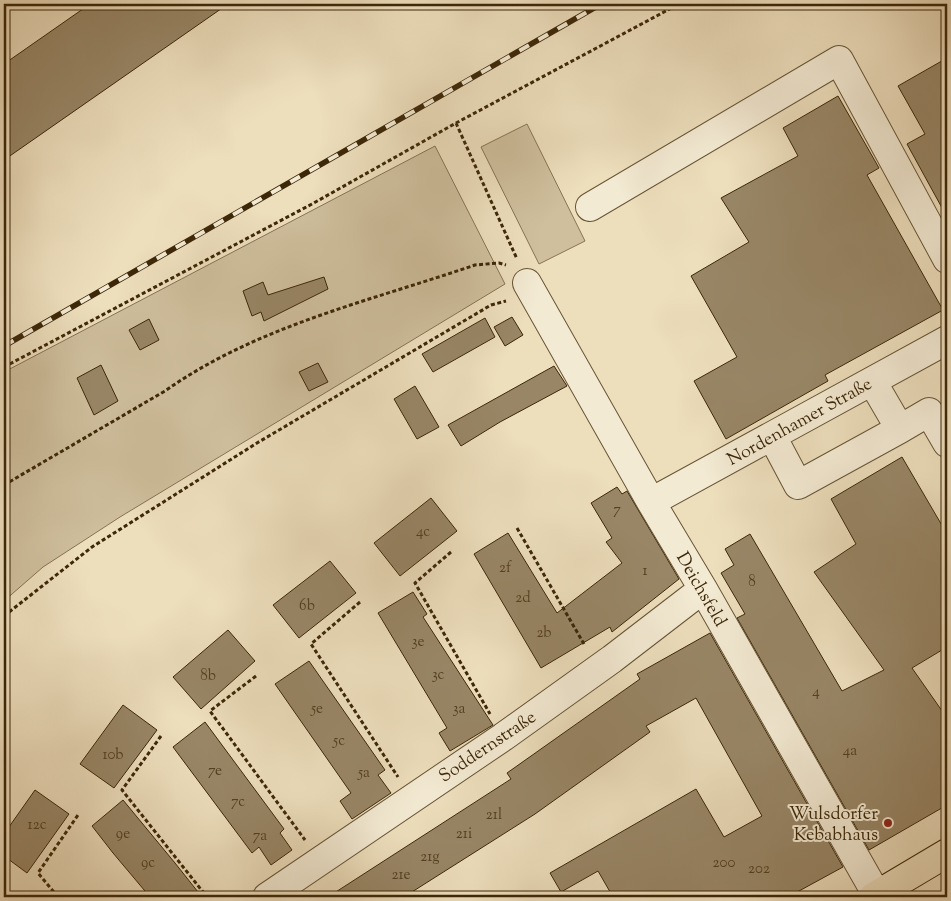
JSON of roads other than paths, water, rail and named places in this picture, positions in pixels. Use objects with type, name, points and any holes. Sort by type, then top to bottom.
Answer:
[{"type":"main road","points":[[876,896],[947,853]]},
{"type":"street","points":[[590,207],[839,60],[947,260]]},
{"type":"street","name":"Deichsfeld","points":[[533,293],[876,896]]},
{"type":"street","name":"Nordenhamer Straße","points":[[651,502],[947,340]]},
{"type":"street","points":[[872,381],[900,429]]},
{"type":"street","points":[[772,436],[798,485],[929,412],[947,443]]},
{"type":"street","name":"Soddernstraße","points":[[267,897],[503,737],[598,669],[703,589]]},
{"type":"railway","points":[[4,346],[601,4]]},
{"type":"place","name":"Wulsdorfer Kebabhaus","points":[[888,823]]}]
